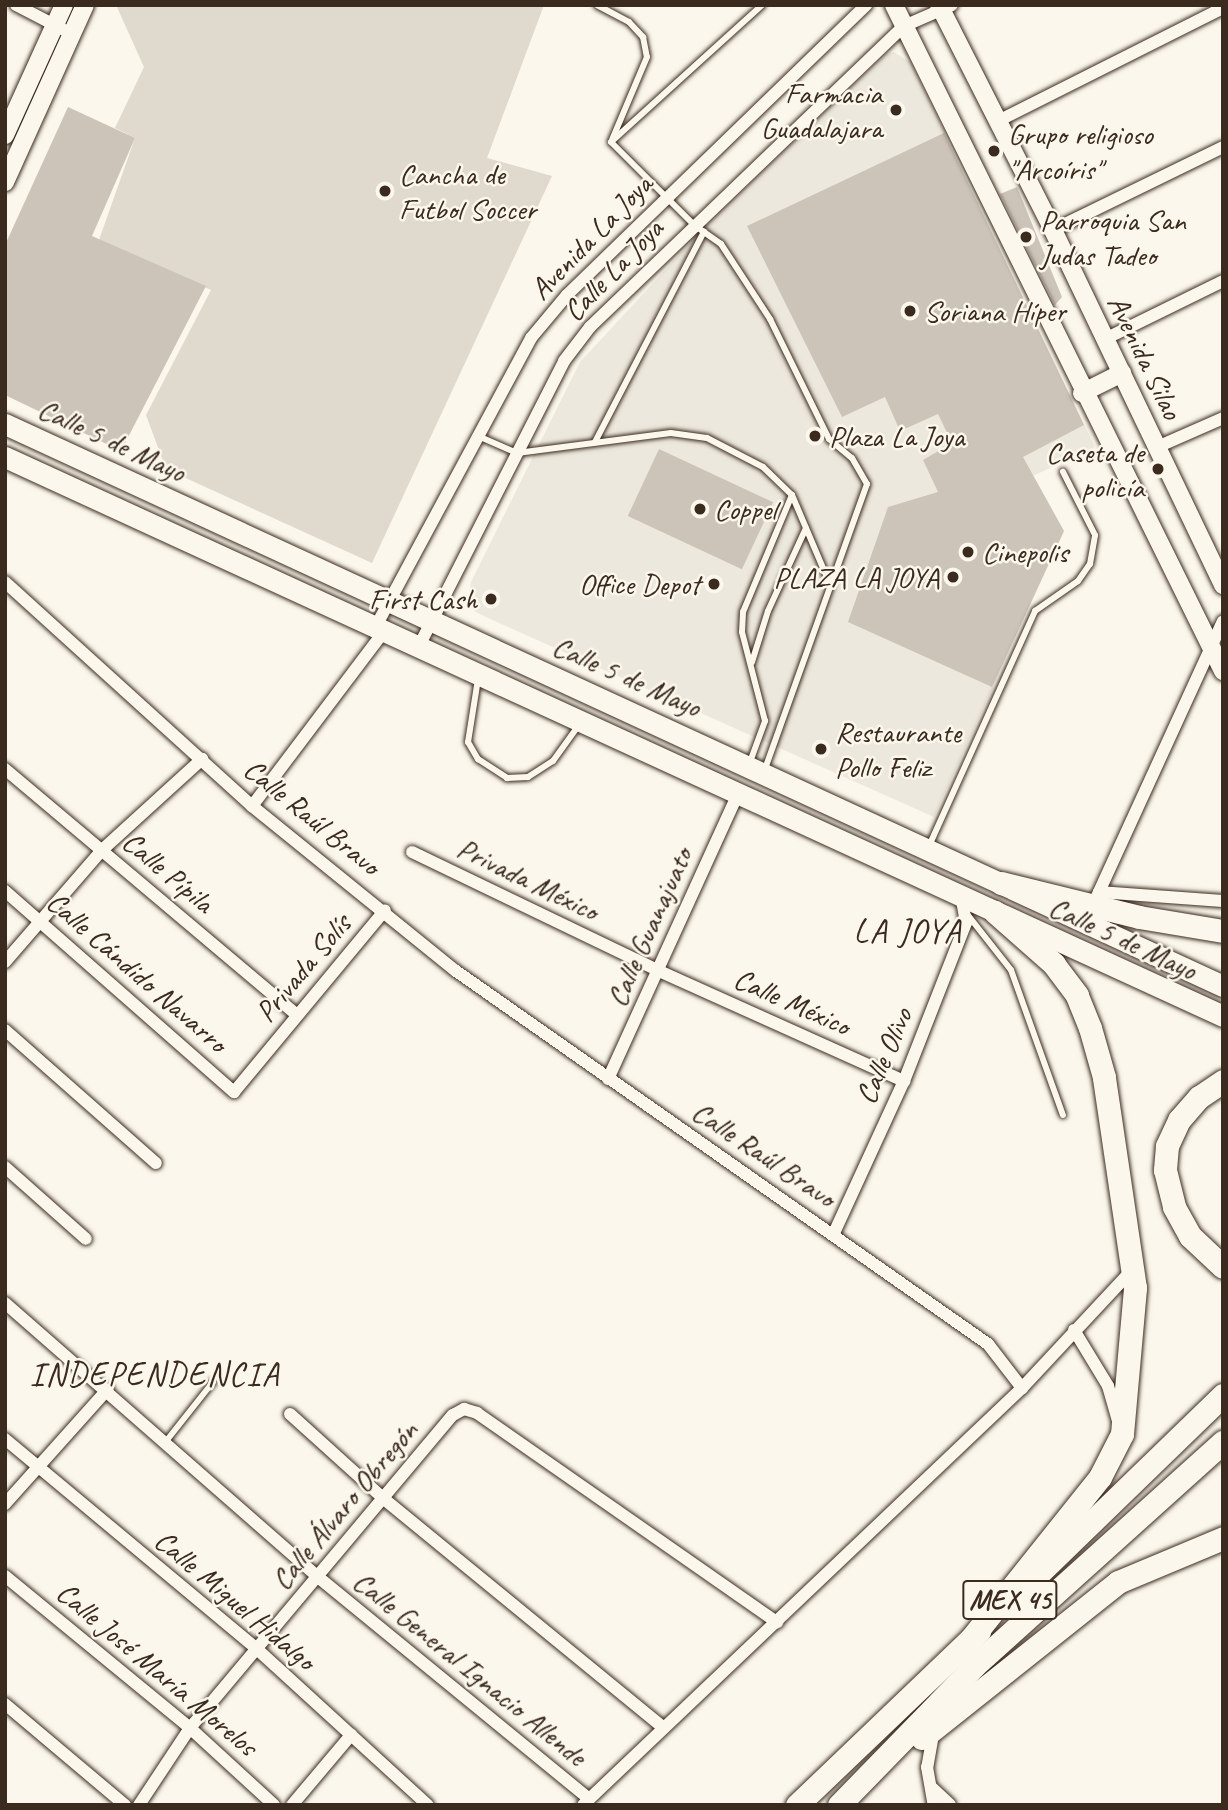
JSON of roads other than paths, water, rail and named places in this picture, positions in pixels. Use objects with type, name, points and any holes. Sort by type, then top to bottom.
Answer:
[{"type":"highway","points":[[1001,883],[1096,899],[1223,931]]},
{"type":"highway","points":[[970,1640],[1100,1476],[1122,1434],[1132,1343],[1131,1271],[1104,1077],[1090,1028],[1077,995],[1054,964],[995,912]]},
{"type":"highway","points":[[1223,1081],[1199,1097],[1179,1120],[1167,1146],[1165,1170],[1174,1207],[1189,1236],[1223,1267]]},
{"type":"highway","name":"MEX 45","points":[[797,1805],[1223,1395]]},
{"type":"highway","name":"MEX 45","points":[[839,1805],[974,1666],[1223,1443]]},
{"type":"highway","points":[[850,1805],[934,1727],[1118,1582],[1223,1538]]},
{"type":"main road","name":"Calle 5 de Mayo","points":[[5,424],[757,767],[927,851],[1223,986]]},
{"type":"main road","name":"Calle 5 de Mayo","points":[[5,457],[381,628],[962,902],[995,912],[1223,1016]]},
{"type":"street","points":[[16,5],[72,33]]},
{"type":"street","points":[[5,135],[64,5]]},
{"type":"street","points":[[5,182],[85,5]]},
{"type":"street","name":"Avenida La Joya","points":[[381,628],[389,601],[531,338],[568,295],[666,197],[866,5]]},
{"type":"street","points":[[894,5],[1082,393],[1223,671]]},
{"type":"street","name":"Calle La Joya","points":[[419,646],[564,360],[590,327],[699,228],[904,26],[944,7]]},
{"type":"street","name":"Avenida Silao","points":[[944,7],[1157,447],[1218,562],[1223,585]]},
{"type":"street","points":[[998,121],[1223,8]]},
{"type":"street","points":[[1053,230],[1223,147]]},
{"type":"street","points":[[1105,339],[1223,281]]},
{"type":"street","points":[[1082,393],[1122,373]]},
{"type":"street","points":[[1157,447],[1223,418]]},
{"type":"street","name":"Calle Raúl Bravo","points":[[5,582],[252,806],[385,910],[456,971],[988,1343],[1022,1388]]},
{"type":"street","points":[[1223,621],[1096,899],[1223,901]]},
{"type":"street","points":[[252,806],[381,628]]},
{"type":"street","points":[[5,962],[101,851],[202,759]]},
{"type":"street","name":"Calle Pípila","points":[[5,769],[298,1015]]},
{"type":"street","name":"Calle Guanajuato","points":[[608,1079],[737,796]]},
{"type":"street","name":"Privada México","points":[[412,852],[659,971]]},
{"type":"street","name":"Calle Cándido Navarro","points":[[5,891],[234,1092]]},
{"type":"street","name":"Calle Olivo","points":[[834,1233],[904,1081],[966,923],[962,902]]},
{"type":"street","name":"Privada Solís","points":[[234,1092],[385,910]]},
{"type":"street","name":"Calle México","points":[[659,971],[904,1081]]},
{"type":"street","points":[[5,1030],[156,1163]]},
{"type":"street","points":[[5,1167],[86,1239]]},
{"type":"street","points":[[586,1802],[1022,1388],[1131,1271]]},
{"type":"street","name":"Calle General Ignacio Allende","points":[[5,1303],[167,1440],[318,1577],[586,1802]]},
{"type":"street","points":[[1074,1330],[1108,1385],[1122,1434]]},
{"type":"street","points":[[5,1504],[36,1466],[108,1389]]},
{"type":"street","name":"Calle Álvaro Obregón","points":[[139,1805],[190,1728],[453,1415],[464,1409],[477,1413],[777,1622]]},
{"type":"street","points":[[289,1415],[384,1499],[663,1727]]},
{"type":"street","name":"Calle Miguel Hidalgo","points":[[5,1439],[258,1650],[428,1805]]},
{"type":"street","name":"Calle José María Morelos","points":[[5,1576],[190,1728],[274,1805]]},
{"type":"street","points":[[5,1704],[125,1805]]},
{"type":"street","points":[[934,1727],[927,1767],[934,1805]]},
{"type":"street","points":[[292,1805],[351,1735]]},
{"type":"street","points":[[931,1787],[950,1805]]},
{"type":"lane","points":[[597,5],[643,37],[647,57],[611,142]]},
{"type":"lane","points":[[611,142],[762,5]]},
{"type":"lane","points":[[611,142],[699,228],[722,244],[740,269],[829,439],[852,458],[867,484],[757,767]]},
{"type":"lane","points":[[595,442],[699,228]]},
{"type":"lane","points":[[478,436],[517,453],[671,433],[707,438],[763,467],[792,495],[829,582]]},
{"type":"lane","points":[[927,851],[1035,611],[1078,581],[1090,564],[1095,536],[1063,472]]},
{"type":"lane","points":[[757,767],[765,721],[742,632],[743,612],[792,495]]},
{"type":"lane","points":[[751,665],[768,611],[806,528]]},
{"type":"lane","points":[[479,674],[468,742],[478,759],[507,778],[528,777],[553,761],[581,722]]},
{"type":"lane","points":[[962,902],[1011,970],[1063,1115]]},
{"type":"lane","points":[[167,1440],[213,1382]]},
{"type":"place","name":"Farmacia Guadalajara","points":[[896,110]]},
{"type":"place","name":"Grupo religioso \"Arcoíris\"","points":[[994,151]]},
{"type":"place","name":"Cancha de Futbol Soccer","points":[[385,191]]},
{"type":"place","name":"Parroquia San Judas Tadeo","points":[[1026,237]]},
{"type":"place","name":"Soriana Híper","points":[[910,311]]},
{"type":"place","name":"Plaza La Joya","points":[[815,436]]},
{"type":"place","name":"Caseta de policía","points":[[1158,469]]},
{"type":"place","name":"Coppel","points":[[700,509]]},
{"type":"place","name":"Cinepolis","points":[[968,552]]},
{"type":"place","name":"PLAZA LA JOYA","points":[[953,577]]},
{"type":"place","name":"Office Depot","points":[[714,584]]},
{"type":"place","name":"First Cash","points":[[491,599]]},
{"type":"place","name":"Restaurante Pollo Feliz","points":[[821,749]]},
{"type":"district","name":"LA JOYA","points":[[908,932]]},
{"type":"district","name":"INDEPENDENCIA","points":[[155,1375]]}]
